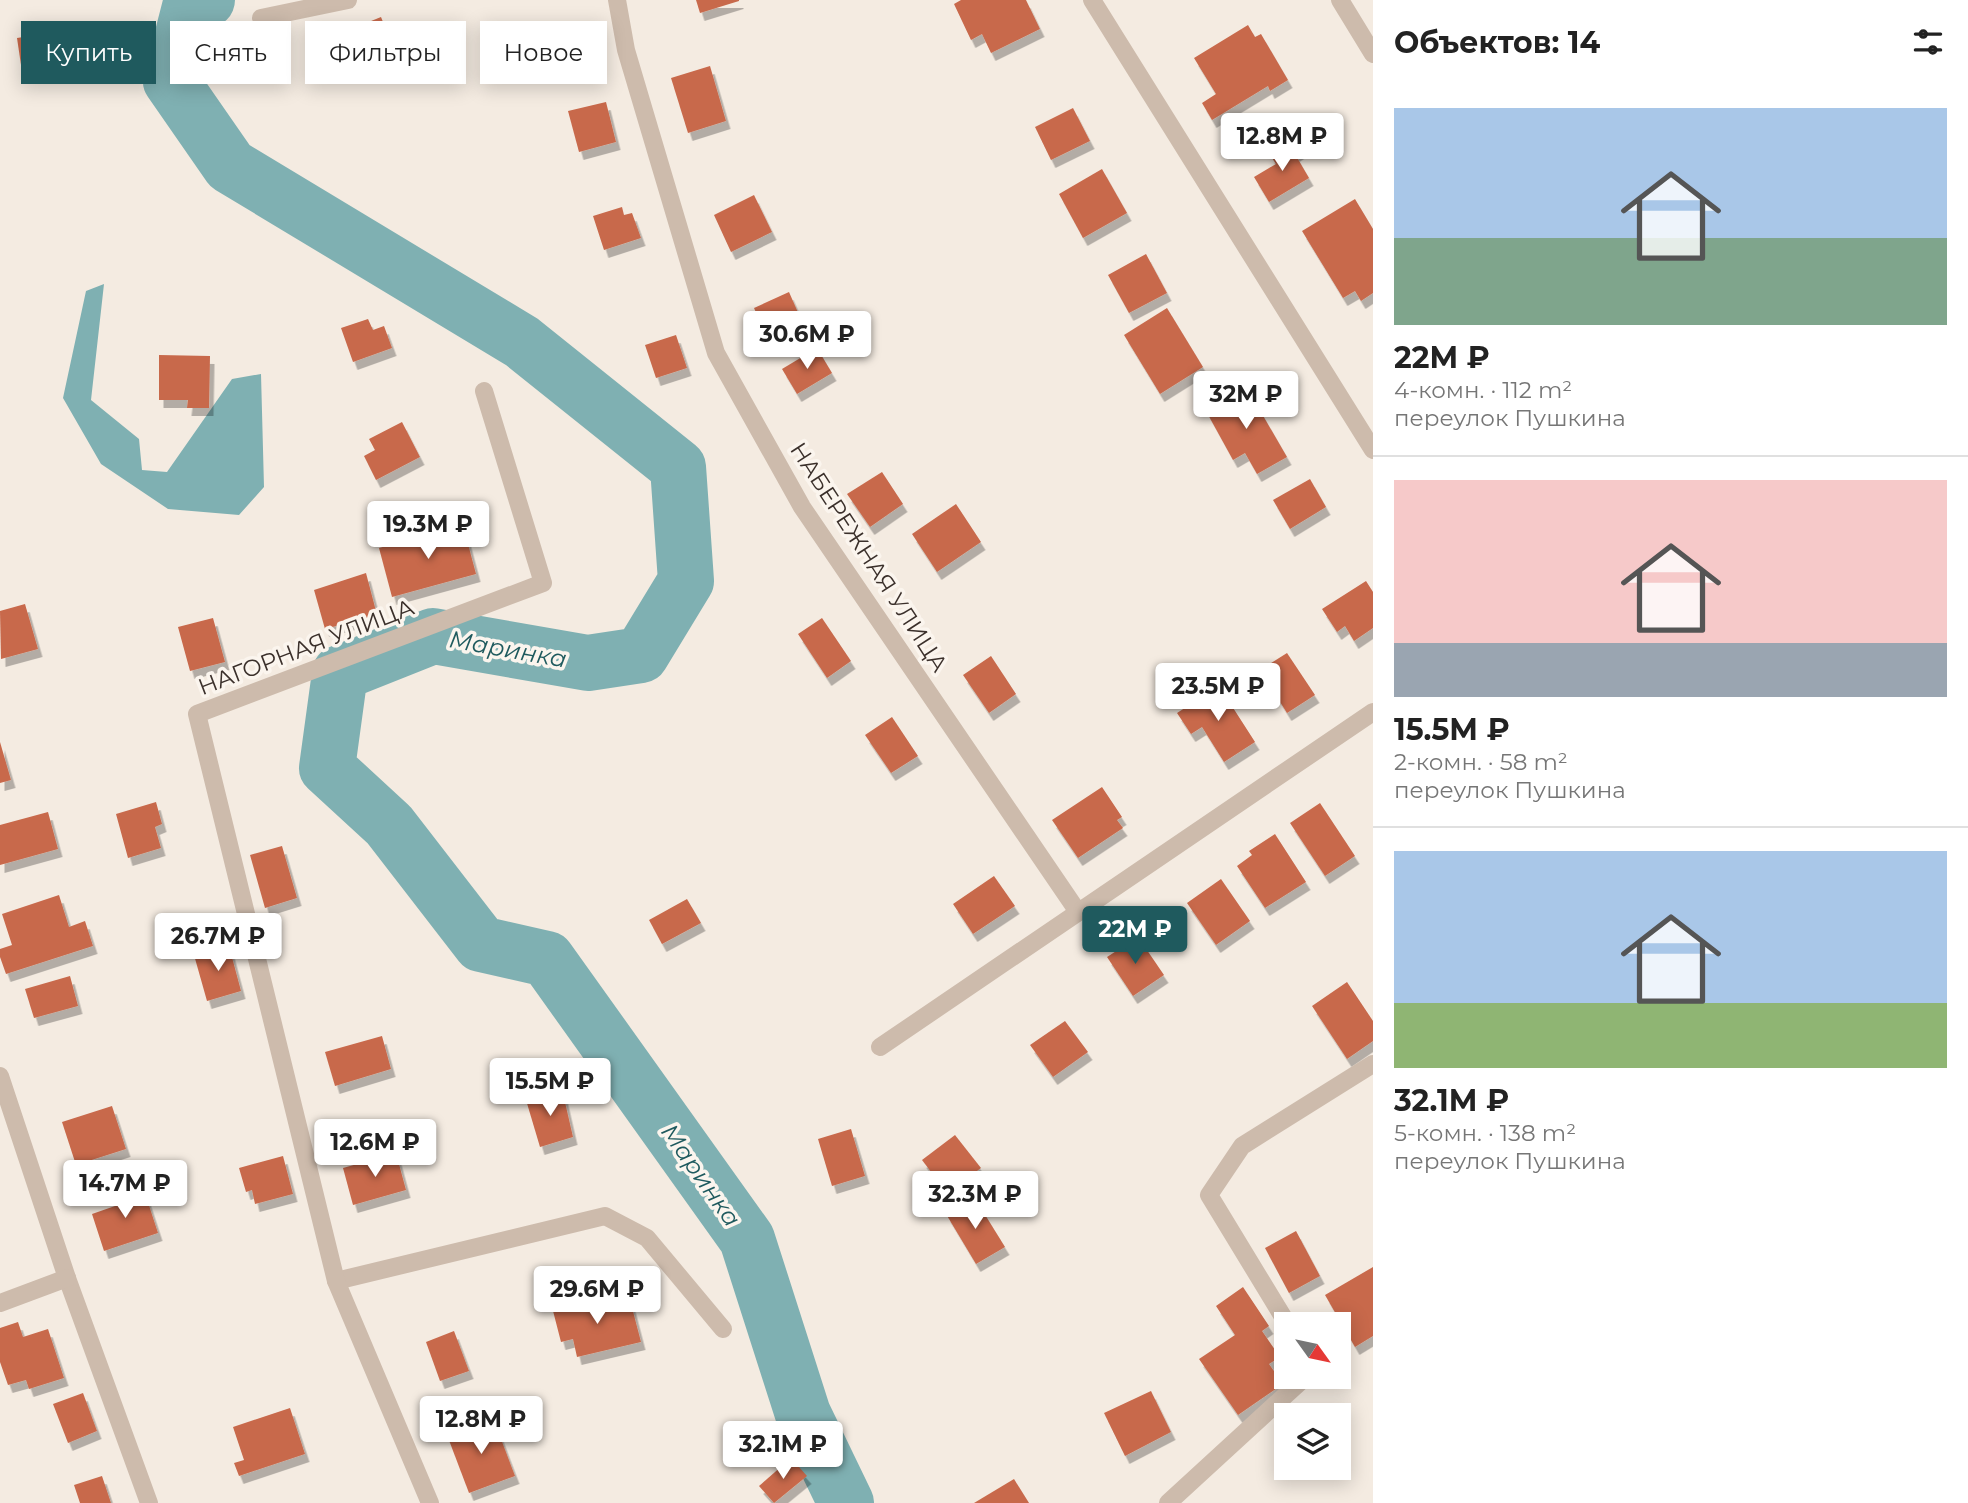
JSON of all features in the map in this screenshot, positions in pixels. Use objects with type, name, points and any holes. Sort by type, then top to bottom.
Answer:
[{"type":"street","points":[[261,18],[348,0]]},
{"type":"street","name":"НАБЕРЕЖНАЯ УЛИЦА","points":[[617,0],[626,50],[716,353],[802,506],[1078,912]]},
{"type":"street","points":[[1092,0],[1373,450]]},
{"type":"street","points":[[1340,0],[1373,54]]},
{"type":"street","name":"НАГОРНАЯ УЛИЦА","points":[[430,1503],[336,1281],[197,714],[543,583],[484,391]]},
{"type":"street","points":[[880,1047],[1373,712]]},
{"type":"street","points":[[1280,1312],[1209,1195],[1242,1146],[1373,1063]]},
{"type":"street","points":[[0,1076],[67,1278],[149,1503]]},
{"type":"street","points":[[336,1281],[605,1216],[646,1238],[723,1329]]},
{"type":"street","points":[[0,1303],[67,1278]]},
{"type":"street","points":[[1168,1503],[1291,1390]]},
{"type":"water","points":[[104,284],[91,400],[139,439],[142,470],[167,472],[232,379],[261,374],[264,487],[239,515],[168,509],[101,464],[63,398],[86,291]]},
{"type":"building","points":[[696,0],[739,0],[739,1],[700,13]]},
{"type":"building","points":[[961,0],[1026,0],[1040,29],[991,53],[982,34],[971,40],[954,4]]},
{"type":"building","points":[[1248,25],[1255,37],[1261,34],[1288,80],[1270,91],[1268,86],[1212,120],[1202,103],[1216,94],[1194,58]]},
{"type":"building","points":[[21,37],[21,65],[17,38]]},
{"type":"building","points":[[710,66],[726,121],[688,133],[671,78]]},
{"type":"building","points":[[606,102],[616,142],[579,152],[568,111]]},
{"type":"building","points":[[1073,108],[1090,141],[1051,160],[1035,127]]},
{"type":"building","points":[[1294,140],[1301,150],[1295,154],[1309,178],[1269,202],[1254,177],[1276,164],[1270,155]]},
{"type":"building","points":[[1102,169],[1127,213],[1083,238],[1059,194]]},
{"type":"building","points":[[754,195],[772,232],[731,252],[714,215]]},
{"type":"building","points":[[1355,199],[1373,229],[1373,293],[1361,301],[1355,291],[1343,298],[1302,231]]},
{"type":"building","points":[[622,207],[624,215],[632,213],[641,238],[604,250],[593,216]]},
{"type":"building","points":[[1146,254],[1167,293],[1129,313],[1108,275]]},
{"type":"building","points":[[789,292],[803,324],[768,340],[754,308]]},
{"type":"building","points":[[1167,308],[1203,367],[1160,394],[1124,335]]},
{"type":"building","points":[[368,319],[373,330],[384,326],[392,348],[353,362],[341,328]]},
{"type":"building","points":[[676,335],[687,368],[656,378],[645,345]]},
{"type":"building","points":[[817,348],[832,373],[797,394],[782,369]]},
{"type":"building","points":[[159,355],[210,356],[209,408],[187,408],[188,400],[159,400]]},
{"type":"building","points":[[1247,388],[1287,457],[1257,474],[1245,453],[1233,460],[1206,411]]},
{"type":"building","points":[[402,422],[420,457],[376,480],[364,456],[375,450],[369,439]]},
{"type":"building","points":[[882,472],[903,504],[870,527],[847,494]]},
{"type":"building","points":[[1310,479],[1326,507],[1290,529],[1273,500]]},
{"type":"building","points":[[956,504],[981,542],[937,572],[912,534]]},
{"type":"building","points":[[463,525],[476,574],[392,597],[379,548]]},
{"type":"building","points":[[366,573],[377,615],[325,629],[314,590]]},
{"type":"building","points":[[1366,581],[1373,592],[1373,628],[1354,641],[1345,626],[1337,632],[1322,609]]},
{"type":"building","points":[[25,604],[38,649],[1,659],[0,611]]},
{"type":"building","points":[[213,618],[225,662],[190,671],[178,627]]},
{"type":"building","points":[[822,618],[851,661],[827,678],[798,634]]},
{"type":"building","points":[[1287,653],[1315,695],[1287,713],[1260,670]]},
{"type":"building","points":[[991,656],[1016,694],[989,713],[963,675]]},
{"type":"building","points":[[1219,686],[1255,742],[1224,762],[1202,727],[1191,734],[1177,713]]},
{"type":"building","points":[[892,717],[918,756],[891,773],[865,735]]},
{"type":"building","points":[[0,742],[11,780],[0,783]]},
{"type":"building","points":[[1102,787],[1122,817],[1117,820],[1123,828],[1078,858],[1052,820]]},
{"type":"building","points":[[156,802],[162,824],[155,827],[161,848],[128,858],[116,814]]},
{"type":"building","points":[[1320,803],[1355,856],[1325,876],[1290,823]]},
{"type":"building","points":[[48,812],[58,849],[0,865],[0,825]]},
{"type":"building","points":[[1275,834],[1306,882],[1265,908],[1237,866],[1252,855],[1249,851]]},
{"type":"building","points":[[282,846],[297,898],[265,908],[250,855]]},
{"type":"building","points":[[994,876],[1015,906],[973,934],[953,904]]},
{"type":"building","points":[[1221,879],[1250,921],[1216,945],[1187,903]]},
{"type":"building","points":[[59,895],[69,927],[85,921],[93,946],[6,974],[0,949],[12,945],[2,914]]},
{"type":"building","points":[[687,899],[701,923],[662,944],[649,920]]},
{"type":"building","points":[[1138,937],[1164,975],[1133,996],[1107,957]]},
{"type":"building","points":[[229,946],[241,991],[207,1001],[194,955]]},
{"type":"building","points":[[70,976],[78,1006],[34,1018],[25,989]]},
{"type":"building","points":[[1347,982],[1373,1021],[1373,1041],[1347,1059],[1312,1006]]},
{"type":"building","points":[[1065,1021],[1088,1052],[1053,1077],[1030,1045]]},
{"type":"building","points":[[382,1036],[391,1069],[335,1086],[325,1052]]},
{"type":"building","points":[[562,1089],[573,1137],[540,1147],[526,1100]]},
{"type":"building","points":[[112,1106],[126,1149],[76,1165],[62,1122]]},
{"type":"building","points":[[851,1129],[865,1176],[832,1186],[818,1139]]},
{"type":"building","points":[[955,1135],[981,1168],[947,1193],[922,1160]]},
{"type":"building","points":[[396,1153],[406,1190],[353,1205],[343,1168]]},
{"type":"building","points":[[283,1156],[293,1194],[255,1204],[252,1190],[246,1192],[239,1168]]},
{"type":"building","points":[[143,1187],[158,1233],[104,1251],[92,1214],[115,1206],[112,1197]]},
{"type":"building","points":[[974,1197],[1005,1247],[976,1264],[946,1214]]},
{"type":"building","points":[[1296,1231],[1320,1276],[1289,1293],[1265,1248]]},
{"type":"building","points":[[1373,1267],[1373,1336],[1355,1347],[1351,1340],[1351,1312],[1335,1312],[1325,1295]]},
{"type":"building","points":[[1243,1287],[1269,1326],[1262,1331],[1274,1348],[1274,1361],[1269,1364],[1274,1371],[1274,1390],[1238,1415],[1199,1359],[1235,1335],[1216,1306]]},
{"type":"building","points":[[629,1296],[641,1342],[577,1357],[573,1339],[561,1342],[552,1307],[580,1300],[582,1308]]},
{"type":"building","points":[[18,1322],[23,1337],[48,1329],[64,1378],[29,1389],[26,1380],[8,1385],[0,1362],[0,1328]]},
{"type":"building","points":[[454,1331],[469,1371],[440,1381],[426,1342]]},
{"type":"building","points":[[1151,1391],[1171,1432],[1125,1456],[1104,1413]]},
{"type":"building","points":[[83,1393],[97,1431],[68,1443],[53,1404]]},
{"type":"building","points":[[290,1408],[305,1454],[239,1476],[234,1463],[244,1460],[233,1427]]},
{"type":"building","points":[[493,1418],[515,1476],[469,1493],[447,1435]]},
{"type":"building","points":[[791,1458],[807,1476],[774,1503],[759,1486]]},
{"type":"building","points":[[102,1476],[111,1503],[80,1503],[74,1485]]},
{"type":"building","points":[[1014,1479],[1029,1503],[974,1503]]},
{"type":"waterway","name":"Маринка","points":[[207,0],[190,7],[171,81],[230,166],[522,342],[678,467],[686,581],[641,655],[588,663],[433,636],[340,673],[327,768],[389,825],[481,944],[547,959],[747,1239],[803,1414],[846,1503]]}]
